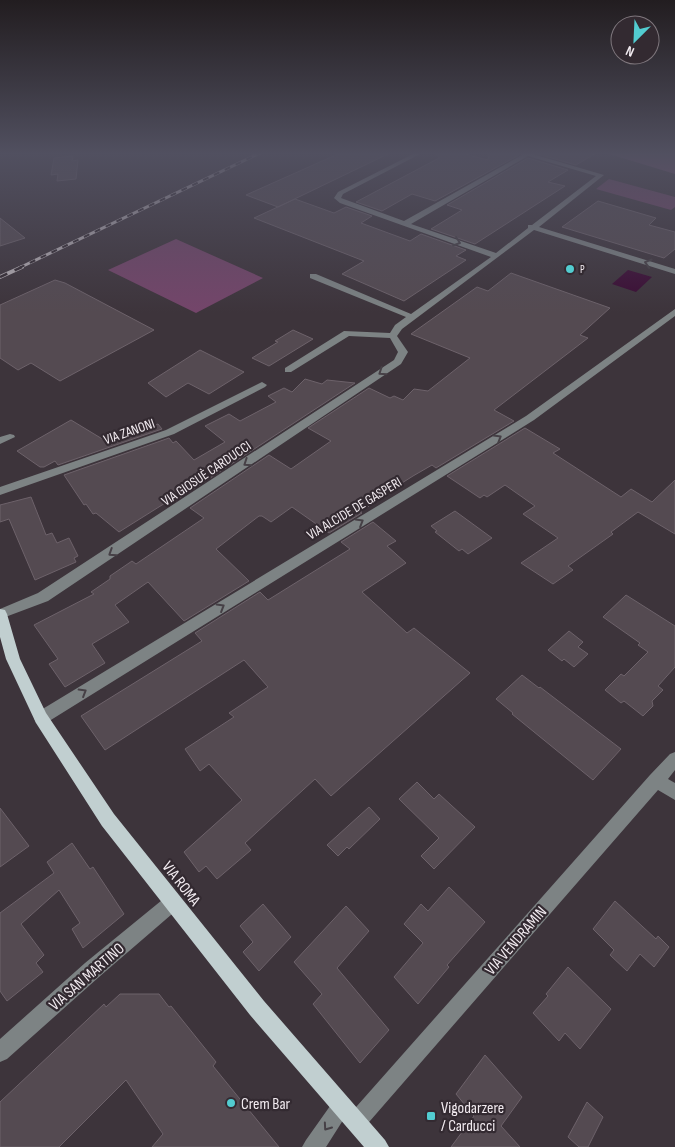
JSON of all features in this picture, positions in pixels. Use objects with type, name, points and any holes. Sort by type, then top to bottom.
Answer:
[{"type":"main road","name":"VIA ROMA","points":[[0,614],[13,659],[41,718],[108,820],[257,1008],[378,1147]]},
{"type":"street","points":[[355,207],[497,256]]},
{"type":"street","points":[[405,224],[435,207]]},
{"type":"street","points":[[288,370],[347,333],[392,336],[395,330],[497,256],[558,207]]},
{"type":"street","points":[[531,227],[675,272]]},
{"type":"street","points":[[312,276],[412,317]]},
{"type":"street","name":"VIA ALCIDE DE GASPERI","points":[[41,718],[530,418],[675,312]]},
{"type":"street","name":"VIA GIOSUÈ CARDUCCI","points":[[0,614],[43,597],[86,570],[398,362],[403,352],[392,336]]},
{"type":"street","name":"VIA ZANONI","points":[[0,491],[170,432],[262,385]]},
{"type":"street","name":"VIA VENDRAMIN","points":[[356,1122],[675,759]]},
{"type":"street","points":[[656,780],[675,792]]},
{"type":"street","name":"VIA SAN MARTINO","points":[[0,1052],[99,964],[173,902]]},
{"type":"street","points":[[313,1147],[342,1106]]},
{"type":"shaded area","points":[[659,207],[675,207],[671,210]]},
{"type":"shaded area","points":[[176,239],[263,278],[196,313],[108,270]]},
{"type":"shaded area","points":[[628,270],[652,277],[636,292],[612,284]]},
{"type":"building","points":[[279,207],[316,207],[334,213],[346,207],[372,216],[361,223],[410,241],[421,234],[466,250],[456,256],[466,260],[404,301],[342,274],[364,261],[254,218]]},
{"type":"building","points":[[369,207],[390,207],[382,211]]},
{"type":"building","points":[[452,207],[533,207],[475,244],[431,229],[462,210]]},
{"type":"building","points":[[590,207],[617,207],[656,218],[649,225],[675,232],[675,249],[664,258],[562,227]]},
{"type":"building","points":[[0,218],[25,238],[0,246]]},
{"type":"building","points":[[511,273],[610,308],[580,335],[588,338],[494,410],[514,421],[436,468],[432,465],[413,476],[367,505],[369,506],[360,512],[362,513],[329,533],[292,507],[271,522],[259,516],[216,549],[249,581],[184,621],[148,582],[115,605],[129,622],[92,644],[105,663],[65,687],[49,664],[58,659],[34,625],[94,594],[91,592],[110,579],[110,576],[132,561],[136,564],[204,518],[190,508],[269,455],[291,469],[331,441],[308,428],[369,388],[390,398],[394,396],[403,400],[414,389],[428,391],[470,358],[411,334],[477,287],[488,291]]},
{"type":"building","points":[[55,280],[65,283],[154,330],[60,381],[31,363],[18,370],[0,358],[0,305]]},
{"type":"building","points":[[293,330],[313,339],[269,366],[252,358],[278,342],[275,341]]},
{"type":"building","points":[[200,350],[244,372],[209,394],[188,383],[166,397],[148,383]]},
{"type":"building","points":[[305,379],[322,384],[327,380],[355,383],[178,499],[173,502],[170,500],[119,532],[96,513],[93,514],[86,504],[84,505],[64,475],[169,438],[173,443],[176,441],[194,460],[225,442],[205,426],[229,414],[240,421],[276,402],[268,396],[284,388],[292,392]]},
{"type":"building","points":[[71,420],[109,443],[158,424],[162,429],[58,465],[55,461],[40,467],[17,451]]},
{"type":"building","points":[[525,428],[560,449],[553,453],[621,497],[631,489],[652,502],[675,480],[675,534],[638,512],[611,532],[613,534],[568,566],[573,570],[553,584],[521,563],[558,538],[523,514],[535,506],[505,485],[487,497],[484,495],[480,498],[447,476]]},
{"type":"building","points":[[31,497],[46,535],[52,533],[57,543],[69,538],[78,556],[74,558],[76,562],[35,580],[9,519],[0,522],[0,505]]},
{"type":"building","points":[[455,511],[492,538],[468,554],[462,549],[459,551],[435,532],[437,531],[431,526]]},
{"type":"building","points":[[373,522],[396,541],[387,546],[406,563],[362,592],[407,633],[414,628],[470,673],[331,796],[315,779],[245,843],[251,850],[217,879],[206,866],[199,872],[184,852],[242,800],[209,764],[200,771],[185,749],[234,717],[229,713],[268,687],[244,660],[105,750],[81,716],[202,641],[195,633],[260,592],[268,600],[350,549],[341,542]]},
{"type":"building","points":[[626,595],[675,626],[675,667],[658,686],[663,690],[652,701],[653,706],[643,716],[624,701],[621,703],[605,690],[621,674],[624,676],[648,652],[638,645],[640,643],[603,617]]},
{"type":"building","points":[[569,631],[583,642],[578,647],[588,654],[574,667],[564,659],[562,661],[548,650]]},
{"type":"building","points":[[522,675],[621,749],[593,780],[496,699]]},
{"type":"building","points":[[417,782],[434,799],[439,794],[475,827],[434,869],[421,856],[439,838],[399,799]]},
{"type":"building","points":[[369,807],[380,819],[349,849],[347,847],[338,856],[327,845]]},
{"type":"building","points":[[0,808],[29,846],[0,867]]},
{"type":"building","points":[[72,843],[90,869],[93,867],[124,914],[83,948],[72,929],[80,923],[59,890],[21,924],[44,955],[36,963],[43,972],[7,1001],[0,991],[0,913],[54,873],[47,862]]},
{"type":"building","points":[[449,887],[485,922],[447,965],[449,967],[418,1004],[394,977],[423,943],[404,924],[421,904],[428,911]]},
{"type":"building","points":[[615,901],[656,939],[658,936],[669,947],[654,967],[640,954],[627,971],[610,955],[614,950],[593,929]]},
{"type":"building","points":[[263,904],[291,937],[259,971],[243,952],[253,942],[240,926]]},
{"type":"building","points":[[346,906],[369,931],[337,968],[389,1030],[360,1063],[313,1004],[322,994],[294,962]]},
{"type":"building","points":[[568,967],[611,1009],[580,1049],[565,1033],[559,1041],[533,1013],[548,996],[546,994]]},
{"type":"building","points":[[120,994],[159,994],[216,1062],[213,1066],[279,1147],[152,1147],[163,1134],[126,1080],[59,1147],[0,1147],[0,1102],[104,1004],[106,1007]]},
{"type":"building","points":[[485,1055],[522,1097],[501,1126],[520,1147],[451,1147],[474,1116],[456,1094]]},
{"type":"building","points":[[587,1102],[603,1117],[588,1147],[579,1147],[568,1137]]},
{"type":"railway","points":[[19,268],[148,207]]},
{"type":"railway","points":[[0,277],[22,267]]},
{"type":"place","name":"P","points":[[570,269]]},
{"type":"place","name":"Crem Bar","points":[[231,1103]]},
{"type":"place","name":"Vigodarzere / Carducci","points":[[431,1116]]}]
